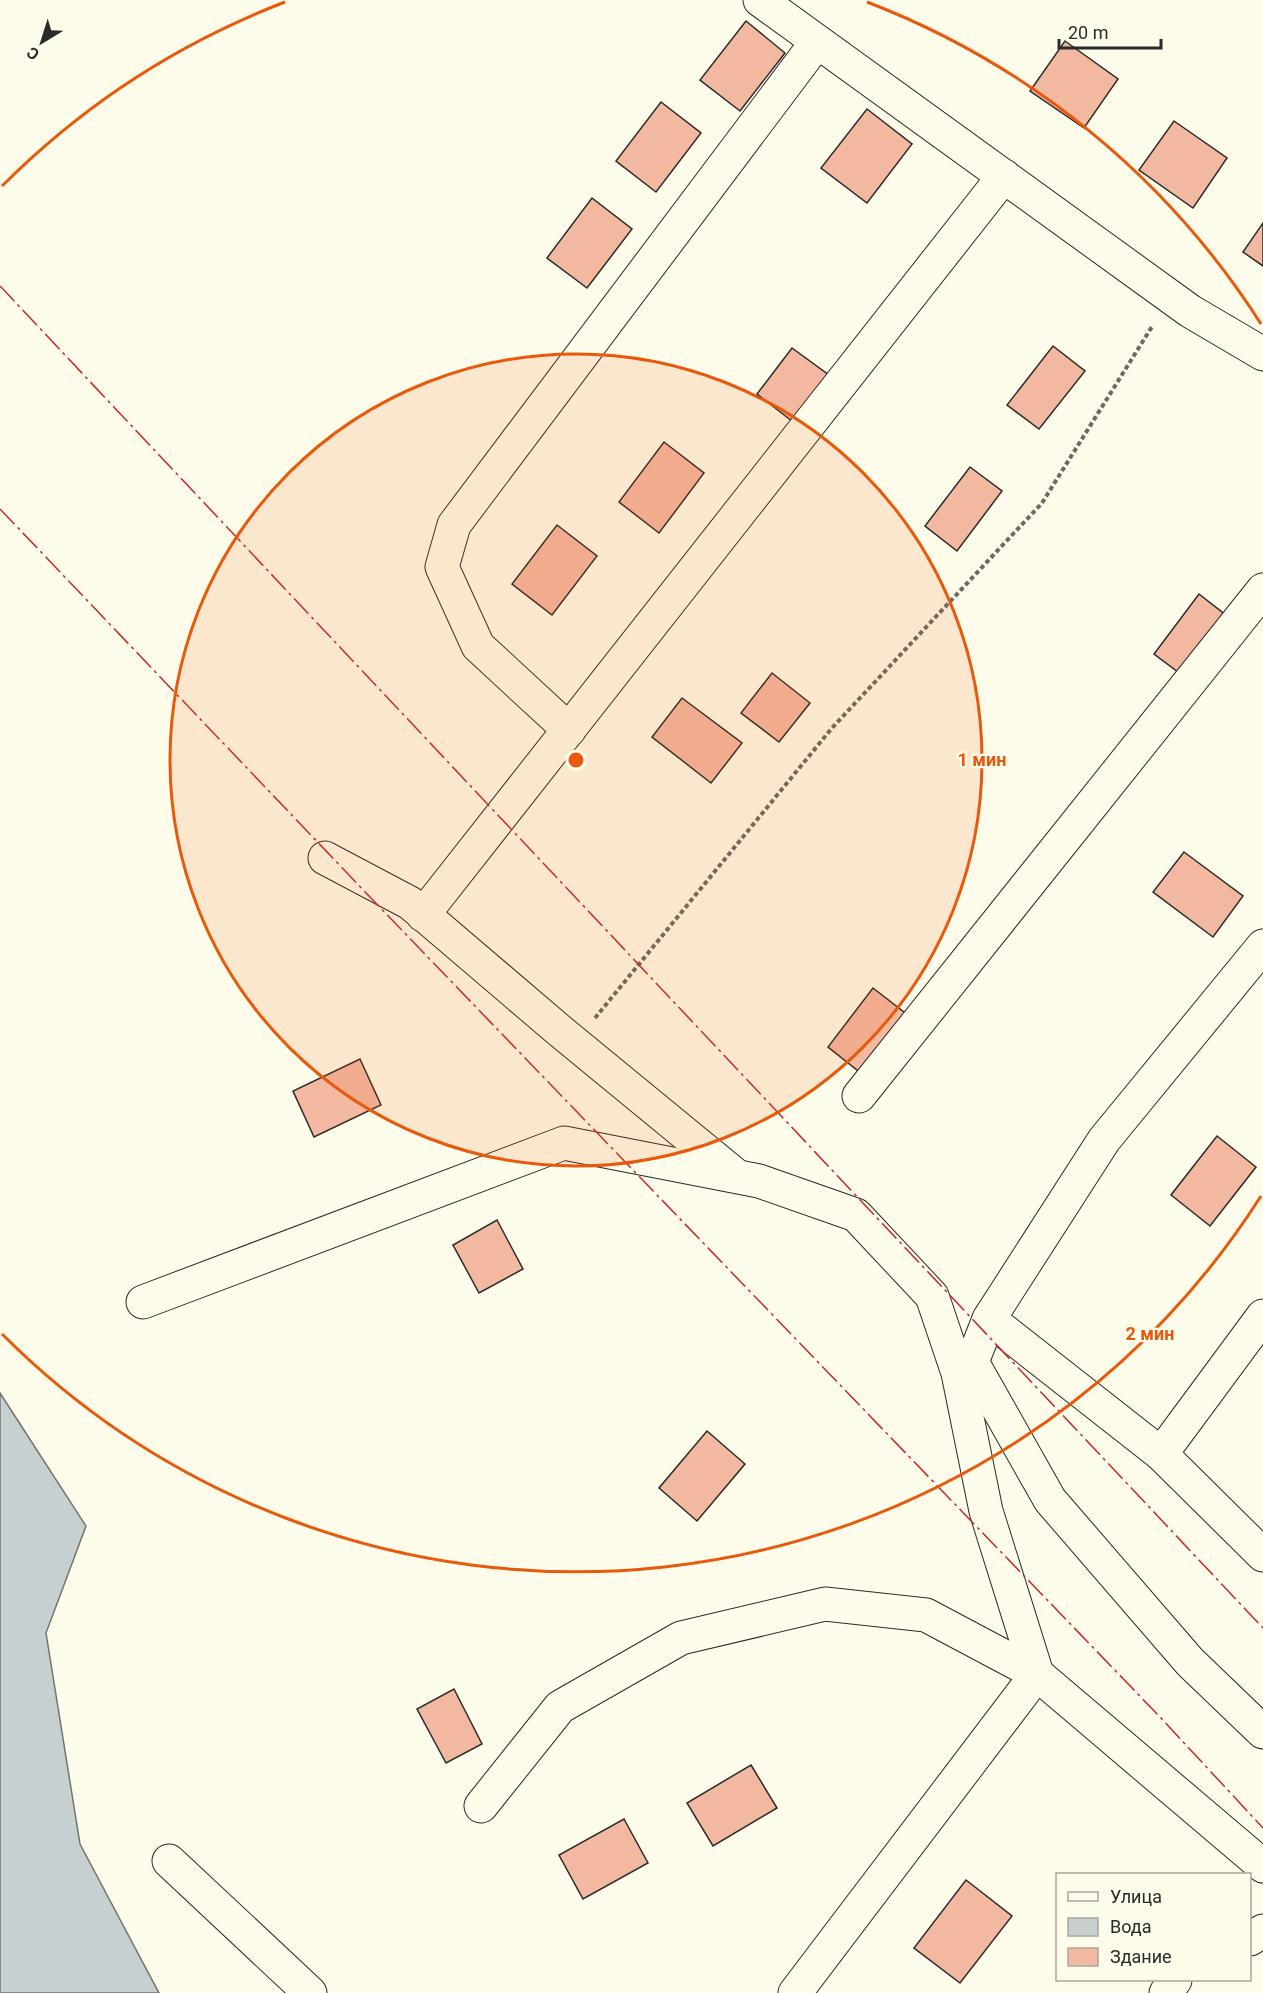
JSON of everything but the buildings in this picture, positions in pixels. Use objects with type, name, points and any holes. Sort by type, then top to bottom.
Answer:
[{"type":"lane","points":[[760,0],[1190,310],[1263,354]]},
{"type":"lane","points":[[569,730],[478,646],[442,567],[454,525],[817,42]]},
{"type":"lane","points":[[423,915],[1004,176]]},
{"type":"lane","points":[[859,1096],[1263,590]]},
{"type":"lane","points":[[325,858],[410,903],[736,1176]]},
{"type":"lane","points":[[1036,1674],[986,1511],[965,1367],[990,1319],[1104,1140],[1263,946]]},
{"type":"lane","points":[[143,1302],[564,1143],[759,1180],[856,1215],[932,1296],[965,1367],[1050,1500],[1190,1662],[1263,1732]]},
{"type":"lane","points":[[1161,1454],[1263,1316]]},
{"type":"lane","points":[[990,1319],[1161,1454],[1263,1555]]},
{"type":"lane","points":[[481,1806],[560,1707],[681,1638],[825,1604],[926,1615],[1036,1674],[1263,1866]]},
{"type":"lane","points":[[795,1993],[1036,1674]]},
{"type":"lane","points":[[169,1861],[310,1993]]},
{"type":"path","points":[[575,1043],[832,728],[1042,503],[1171,296]]},
{"type":"water","points":[[0,1393],[86,1526],[46,1633],[80,1844],[159,1993],[0,1993]]},
{"type":"power","points":[[0,286],[1263,1628]]},
{"type":"power","points":[[0,509],[368,895],[1160,1717],[1263,1828]]}]
